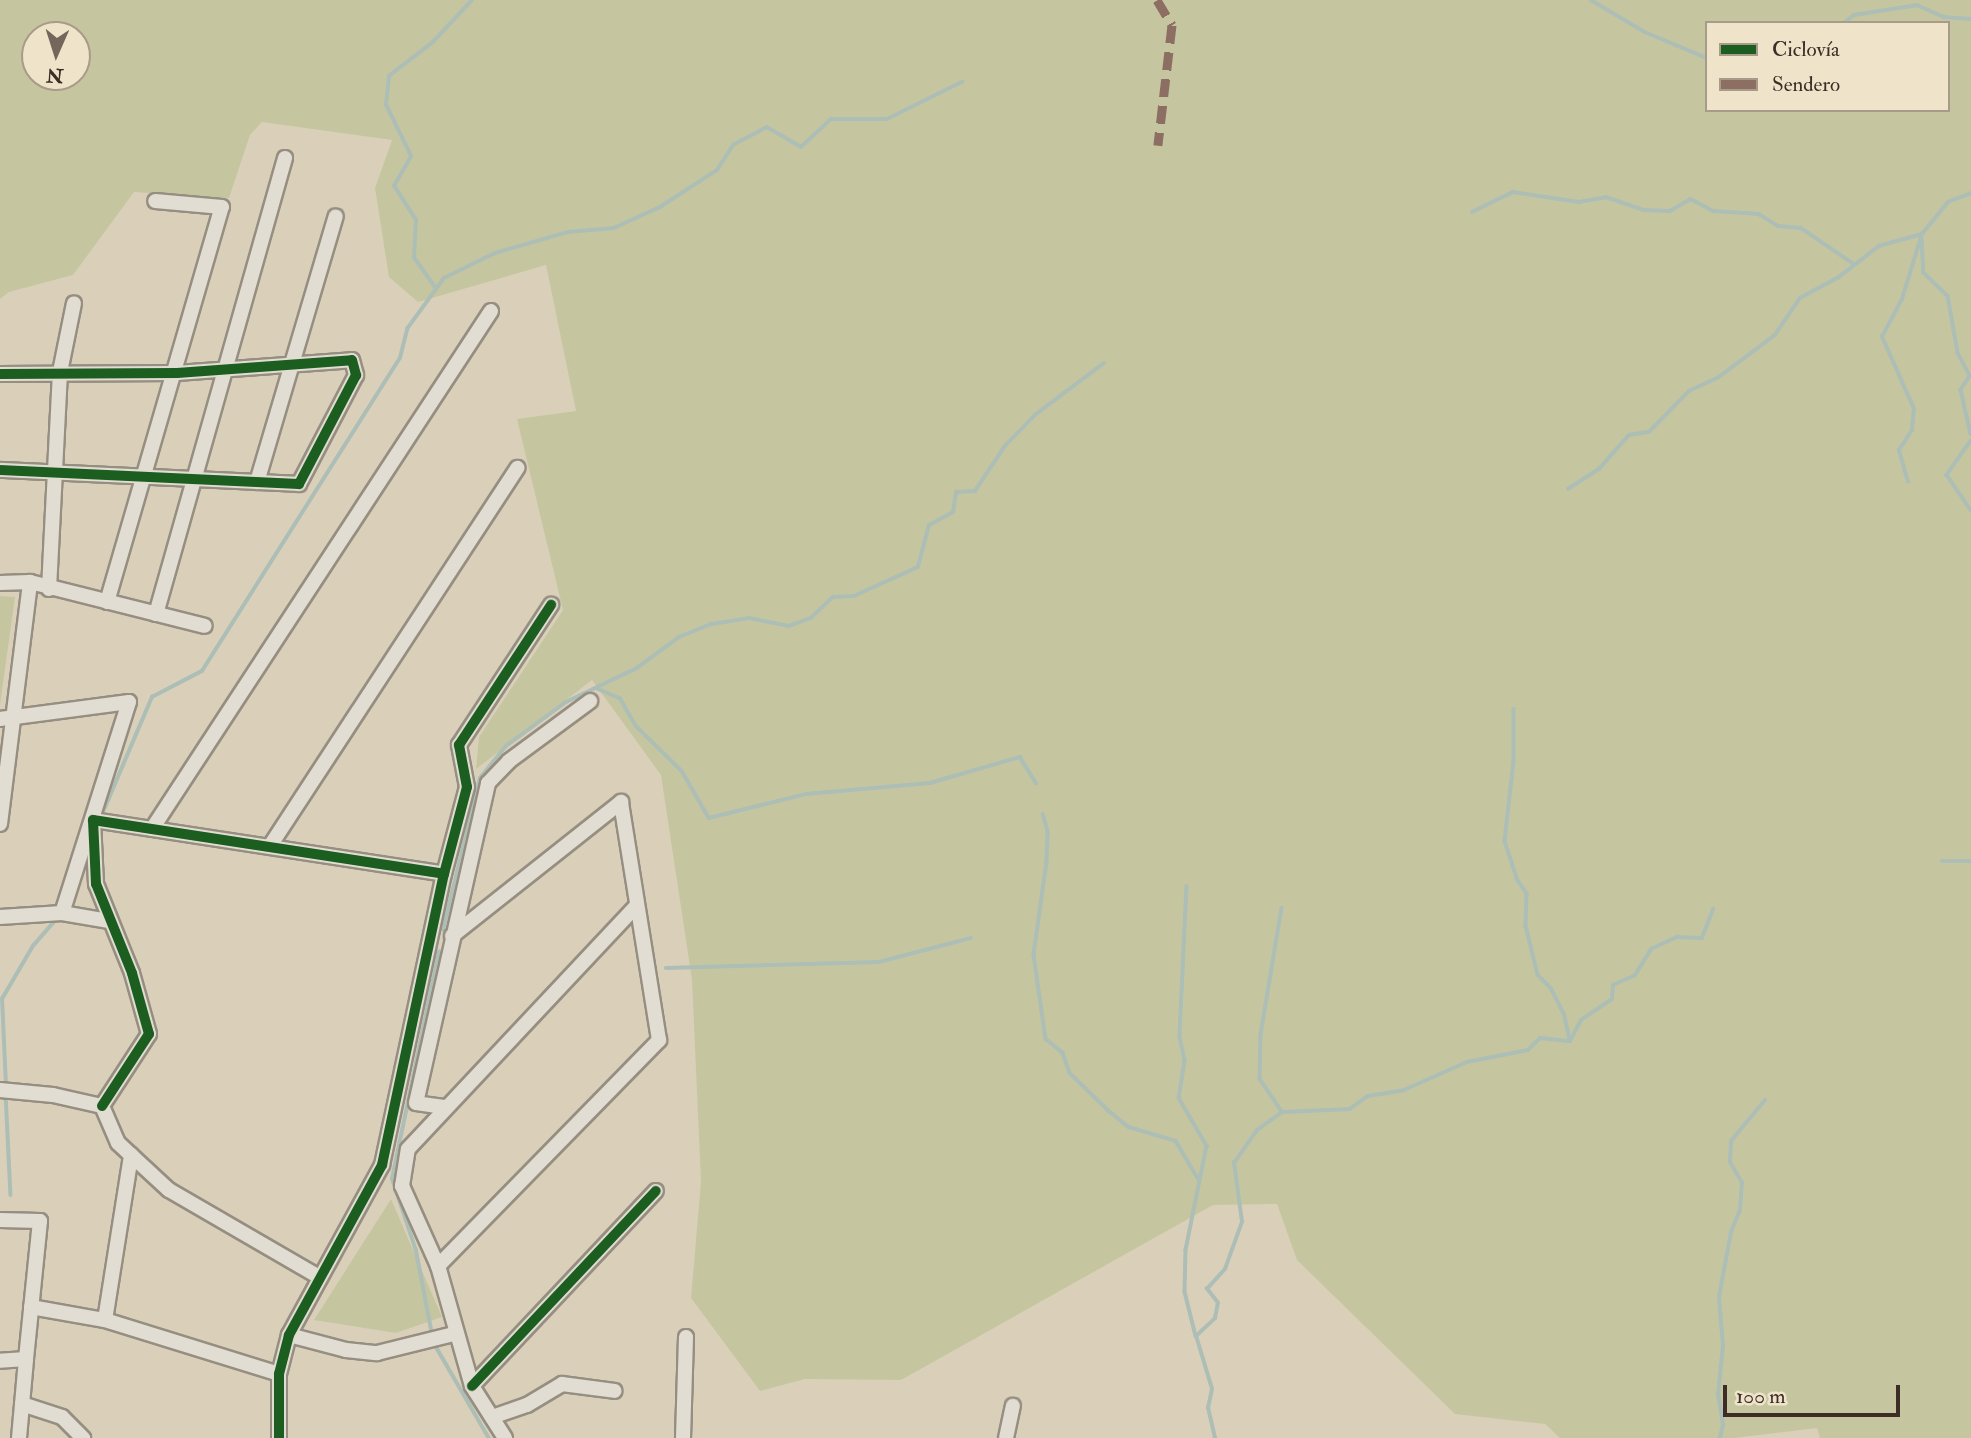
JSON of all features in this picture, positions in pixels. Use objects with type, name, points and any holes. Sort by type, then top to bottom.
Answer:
[{"type":"street","points":[[156,614],[285,158]]},
{"type":"street","points":[[107,602],[177,373],[222,208],[155,201]]},
{"type":"street","points":[[257,482],[336,216]]},
{"type":"street","points":[[50,589],[60,372],[74,303]]},
{"type":"street","points":[[152,829],[491,311]]},
{"type":"street","points":[[0,374],[177,373],[352,360],[354,386],[299,484],[0,470]]},
{"type":"street","points":[[270,846],[517,468]]},
{"type":"street","points":[[0,824],[7,717],[30,582]]},
{"type":"street","points":[[0,583],[30,582],[205,626]]},
{"type":"street","points":[[279,1438],[279,1374],[289,1335],[382,1165],[431,946],[444,874],[467,788],[459,746],[551,605]]},
{"type":"street","points":[[444,1108],[416,1103],[488,783],[509,761],[590,701]]},
{"type":"street","points":[[7,717],[129,702],[62,913]]},
{"type":"street","points":[[431,946],[454,934],[621,802],[635,906],[659,1040],[438,1266]]},
{"type":"street","points":[[93,820],[444,874]]},
{"type":"street","points":[[93,820],[96,884],[132,973],[149,1034],[102,1106]]},
{"type":"street","points":[[505,1438],[471,1386],[454,1334],[438,1266],[402,1186],[408,1149],[635,906]]},
{"type":"street","points":[[0,923],[0,917],[62,913],[110,921]]},
{"type":"street","points":[[0,1090],[53,1095],[102,1106]]},
{"type":"street","points":[[102,1106],[118,1143],[195,1208],[278,1250],[319,1277]]},
{"type":"street","points":[[105,1320],[131,1155]]},
{"type":"street","points":[[471,1386],[656,1191]]},
{"type":"street","points":[[0,1220],[40,1221],[19,1438]]},
{"type":"street","points":[[31,1307],[105,1320],[279,1374]]},
{"type":"street","points":[[289,1335],[345,1350],[377,1353],[454,1334]]},
{"type":"street","points":[[683,1438],[686,1337]]},
{"type":"street","points":[[0,1361],[26,1359]]},
{"type":"street","points":[[492,1417],[527,1405],[562,1384],[615,1391]]},
{"type":"street","points":[[22,1404],[62,1417],[83,1438]]},
{"type":"street","points":[[1006,1438],[1013,1406]]},
{"type":"green space","points":[[0,0],[1971,0],[1971,1438],[1820,1438],[1817,1428],[1734,1438],[1560,1438],[1545,1424],[1455,1414],[1297,1260],[1277,1204],[1213,1205],[901,1380],[805,1379],[760,1391],[691,1298],[701,1182],[692,980],[661,775],[592,680],[476,769],[479,737],[563,610],[517,419],[576,411],[546,265],[418,302],[389,277],[375,188],[392,140],[262,122],[250,135],[229,198],[134,192],[73,275],[9,292],[0,299]]},
{"type":"green space","points":[[0,596],[15,597],[0,705]]},
{"type":"green space","points":[[391,1199],[442,1317],[396,1333],[314,1320]]},
{"type":"waterway","points":[[436,289],[414,258],[416,220],[394,186],[411,156],[386,105],[389,76],[433,42],[472,0]]},
{"type":"waterway","points":[[1591,0],[1645,32],[1705,57]]},
{"type":"waterway","points":[[1846,21],[1854,15],[1917,5],[1944,17],[1971,19]]},
{"type":"waterway","points":[[100,819],[152,697],[202,671],[400,358],[407,329],[444,278],[495,253],[568,232],[614,228],[660,207],[717,170],[733,145],[767,127],[801,147],[831,119],[887,119],[962,82]]},
{"type":"waterway","points":[[1472,212],[1513,192],[1579,202],[1606,197],[1644,210],[1670,211],[1691,199],[1714,211],[1759,214],[1778,226],[1801,228],[1854,264]]},
{"type":"waterway","points":[[1908,482],[1899,450],[1912,430],[1914,409],[1882,337],[1902,299],[1922,234],[1948,202],[1971,193]]},
{"type":"waterway","points":[[1568,489],[1599,469],[1629,435],[1649,432],[1689,391],[1719,377],[1775,335],[1800,298],[1839,277],[1879,246],[1922,234]]},
{"type":"waterway","points":[[1922,238],[1924,273],[1948,296],[1958,353],[1970,376],[1961,390],[1971,434]]},
{"type":"waterway","points":[[443,930],[480,778],[506,746],[566,702],[637,668],[679,637],[712,624],[749,618],[789,626],[811,618],[833,597],[854,596],[918,567],[929,525],[953,512],[956,492],[975,491],[1005,446],[1035,415],[1104,363]]},
{"type":"waterway","points":[[1971,441],[1947,475],[1971,510]]},
{"type":"waterway","points":[[596,688],[620,698],[636,726],[682,771],[709,818],[806,794],[930,783],[1020,757],[1036,783]]},
{"type":"waterway","points":[[1514,709],[1514,761],[1505,841],[1517,879],[1527,894],[1526,926],[1538,975],[1551,988],[1564,1013],[1570,1039]]},
{"type":"waterway","points":[[1043,814],[1048,832],[1047,862],[1034,955],[1046,1039],[1063,1053],[1070,1073],[1129,1127],[1176,1141],[1199,1180]]},
{"type":"waterway","points":[[1942,861],[1971,861]]},
{"type":"waterway","points":[[1187,886],[1180,1037],[1185,1061],[1179,1098],[1207,1146],[1186,1250],[1185,1292],[1196,1336]]},
{"type":"waterway","points":[[1282,908],[1261,1035],[1260,1079],[1282,1112]]},
{"type":"waterway","points":[[1215,1438],[1208,1408],[1212,1389],[1196,1336],[1215,1318],[1218,1303],[1207,1289],[1225,1269],[1242,1222],[1234,1163],[1256,1131],[1282,1112],[1350,1109],[1368,1096],[1404,1090],[1467,1062],[1528,1050],[1540,1038],[1570,1041],[1581,1020],[1612,999],[1613,985],[1635,975],[1651,949],[1677,937],[1702,938],[1713,909]]},
{"type":"waterway","points":[[6,1086],[2,999],[33,946],[57,918]]},
{"type":"waterway","points":[[666,968],[879,962],[971,938]]},
{"type":"waterway","points":[[432,1335],[416,1251],[392,1179],[439,952]]},
{"type":"waterway","points":[[6,1094],[11,1195]]},
{"type":"waterway","points":[[1720,1438],[1723,1425],[1718,1395],[1723,1346],[1719,1297],[1731,1232],[1740,1210],[1742,1183],[1730,1162],[1731,1141],[1765,1100]]},
{"type":"waterway","points":[[434,1343],[489,1438]]},
{"type":"marked path","points":[[1157,0],[1172,25],[1158,145]]},
{"type":"cycle path","points":[[0,374],[177,373],[352,360],[356,375],[299,484],[0,470]]},
{"type":"cycle path","points":[[279,1438],[279,1374],[289,1335],[382,1165],[444,874],[467,787],[459,745],[551,605]]},
{"type":"cycle path","points":[[102,1106],[149,1034],[132,973],[96,884],[93,820],[444,874]]},
{"type":"cycle path","points":[[472,1386],[656,1191]]}]
